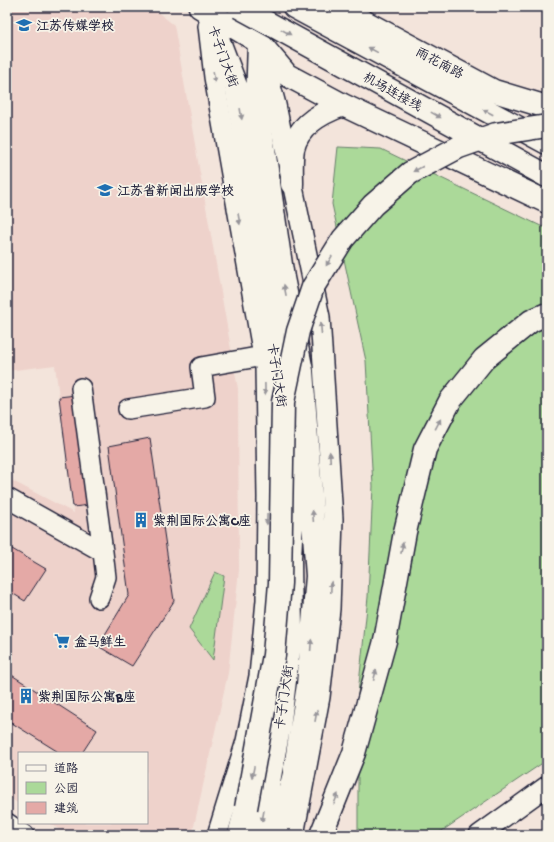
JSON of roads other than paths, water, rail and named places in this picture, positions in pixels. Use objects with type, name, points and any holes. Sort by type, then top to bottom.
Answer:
[{"type":"main road","name":"机场连接线","points":[[239,7],[547,176]]},
{"type":"main road","points":[[251,7],[259,42]]},
{"type":"main road","name":"机场连接线","points":[[294,7],[547,143]]},
{"type":"main road","name":"雨花南路","points":[[337,7],[494,91],[547,107]]},
{"type":"main road","points":[[205,8],[259,42],[287,75],[343,105],[547,202]]},
{"type":"main road","name":"卡子门大街","points":[[205,8],[236,86],[254,194],[272,334],[279,371],[294,480],[290,558],[291,633],[279,728],[259,835]]},
{"type":"main road","name":"卡子门大街","points":[[259,42],[257,102],[283,278],[302,371],[317,576],[308,685],[294,774],[278,835]]},
{"type":"main road","points":[[292,184],[293,148],[301,133],[313,119],[326,111],[343,105]]},
{"type":"main road","points":[[239,835],[248,800],[274,655],[280,583],[283,402],[298,331],[313,287],[343,238],[373,204],[410,173],[459,147],[496,134],[547,126]]},
{"type":"main road","points":[[321,835],[356,746],[385,641],[405,532],[425,449],[450,401],[484,359],[531,321],[547,314]]},
{"type":"street","name":"卡子门大街","points":[[205,8],[214,77],[265,367],[267,497],[266,600],[259,676],[246,741],[217,835]]},
{"type":"street","points":[[259,42],[276,105],[320,317],[333,518],[329,617],[320,697],[300,810],[294,835]]},
{"type":"street","points":[[128,409],[206,397],[201,367],[263,356]]},
{"type":"street","points":[[81,388],[106,577],[99,598]]},
{"type":"street","points":[[7,498],[103,552]]},
{"type":"street","points":[[479,835],[547,786]]},
{"type":"street","points":[[300,810],[305,835]]},
{"type":"street","points":[[7,823],[24,835]]},
{"type":"place","name":"江苏传媒学校","points":[[24,25]]},
{"type":"place","name":"江苏省新闻出版学校","points":[[105,190]]},
{"type":"place","name":"紫荆国际公寓C座","points":[[141,520]]},
{"type":"place","name":"盒马鲜生","points":[[62,641]]},
{"type":"place","name":"紫荆国际公寓B座","points":[[26,696]]}]
